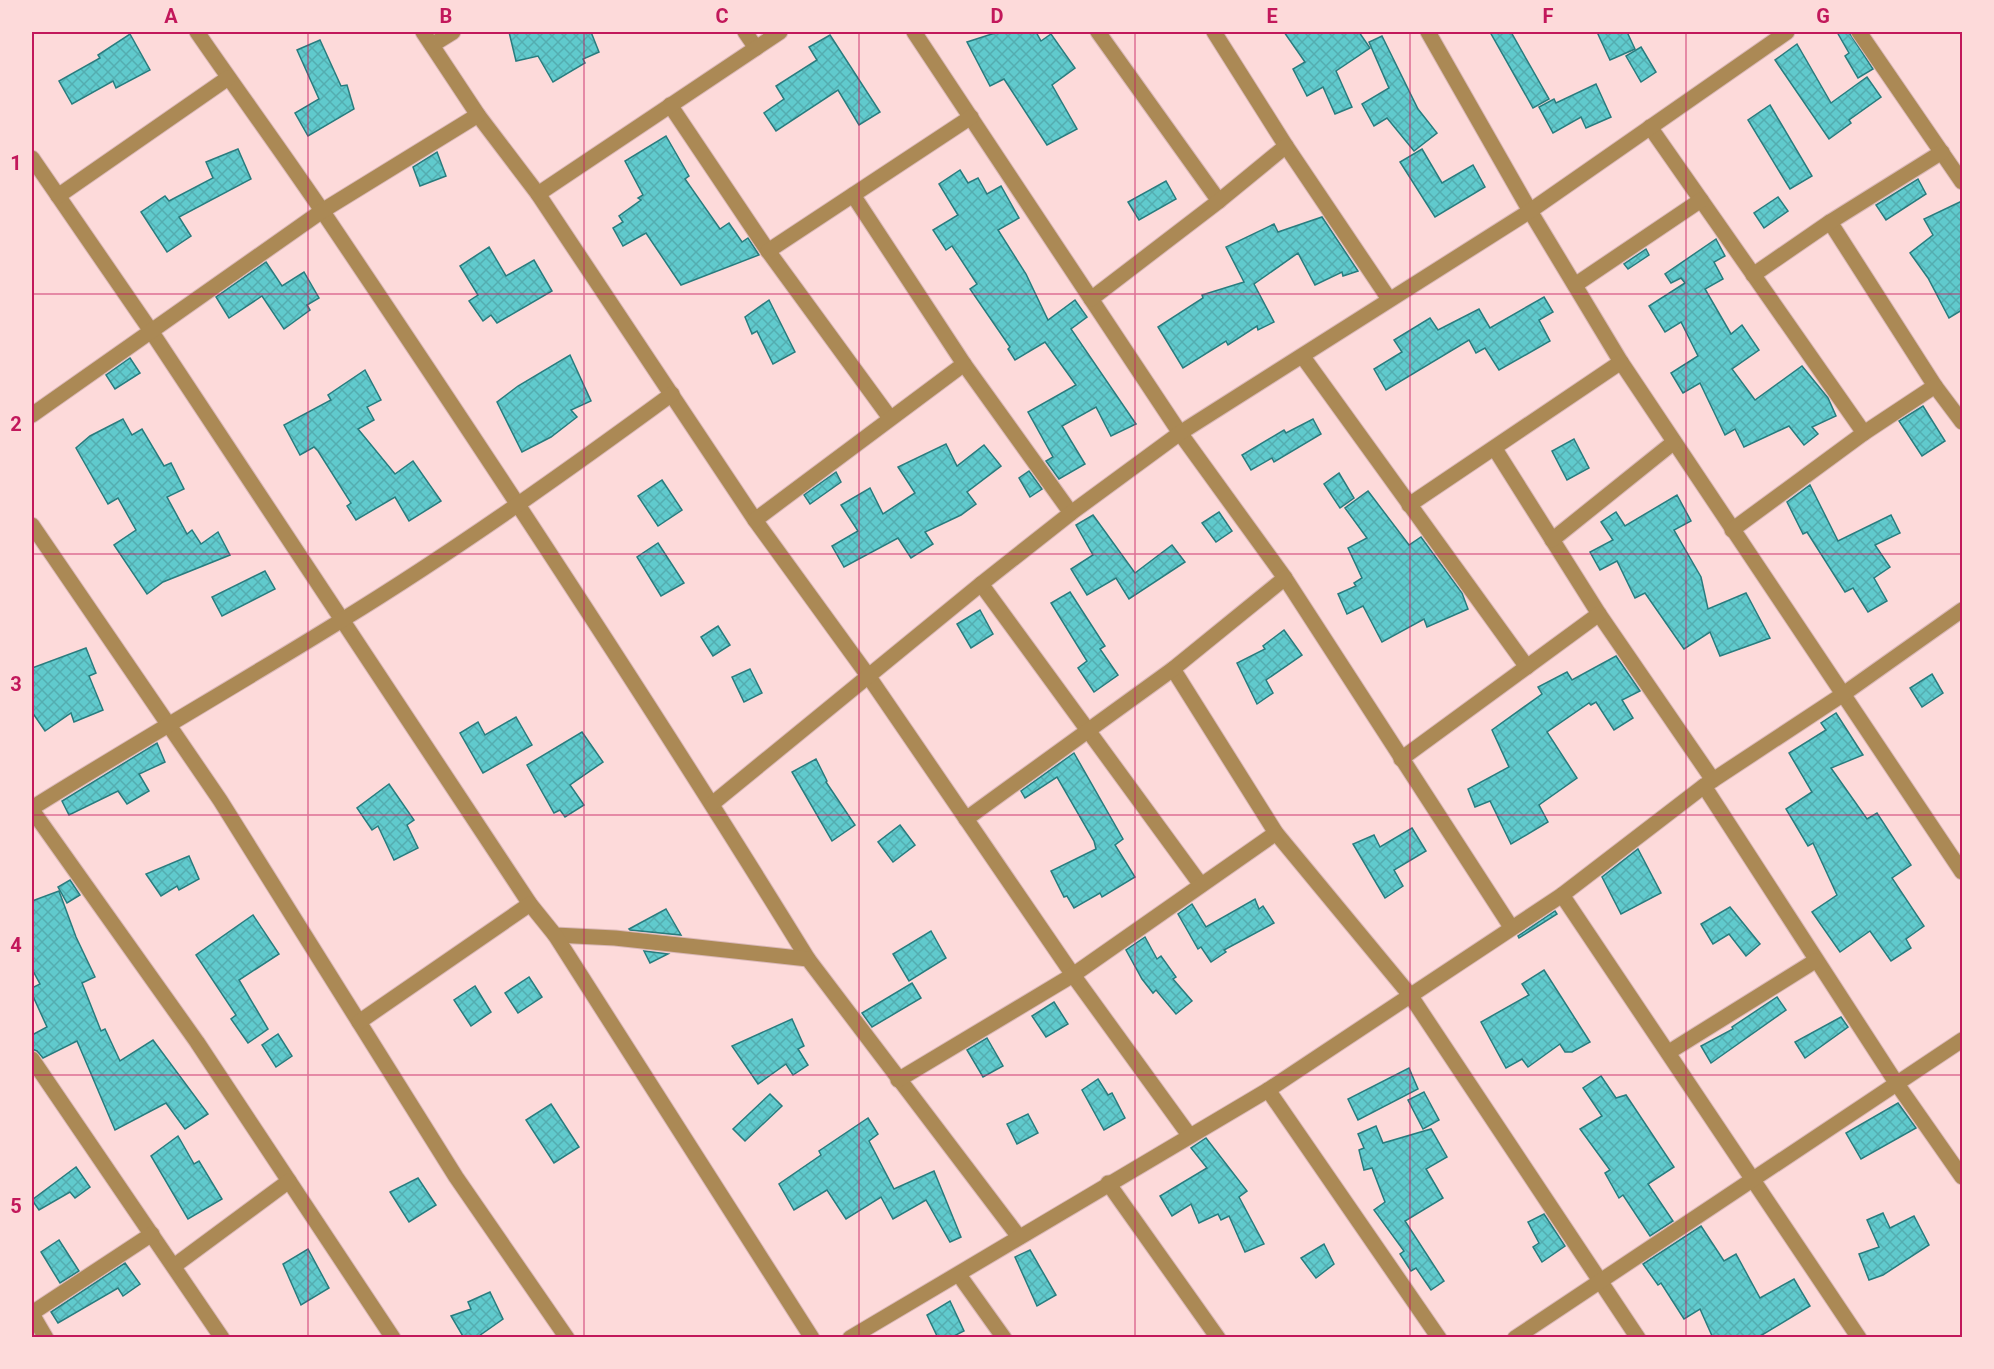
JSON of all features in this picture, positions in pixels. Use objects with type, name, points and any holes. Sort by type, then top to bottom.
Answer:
[{"type":"street","points":[[197,32],[322,212],[519,506],[712,804],[808,959],[1019,1237]]},
{"type":"street","points":[[423,32],[478,115],[538,194],[755,519],[869,677],[1073,975],[1189,1135]]},
{"type":"street","points":[[432,45],[453,32]]},
{"type":"street","points":[[745,32],[756,48]]},
{"type":"street","points":[[538,194],[780,32]]},
{"type":"street","points":[[914,32],[1180,433],[1285,578],[1511,927]]},
{"type":"street","points":[[1214,32],[1286,146],[1389,299]]},
{"type":"street","points":[[1428,32],[1530,211],[1621,362],[1962,872]]},
{"type":"street","points":[[712,804],[981,584],[1071,513],[1180,433],[1530,211],[1787,32]]},
{"type":"street","points":[[1859,32],[1962,182]]},
{"type":"street","points":[[1104,34],[1219,201]]},
{"type":"street","points":[[58,196],[228,78]]},
{"type":"street","points":[[670,105],[768,251],[890,418]]},
{"type":"street","points":[[32,415],[322,212],[478,115]]},
{"type":"street","points":[[768,251],[970,117]]},
{"type":"street","points":[[1650,127],[1864,433]]},
{"type":"street","points":[[1091,299],[1219,201],[1286,146]]},
{"type":"street","points":[[1753,275],[1830,222],[1942,152]]},
{"type":"street","points":[[32,158],[152,332],[530,904],[555,935],[812,1338]]},
{"type":"street","points":[[853,195],[964,364],[1071,513]]},
{"type":"street","points":[[1575,285],[1701,200]]},
{"type":"street","points":[[1830,222],[1935,386],[1962,422]]},
{"type":"street","points":[[1303,357],[1527,667]]},
{"type":"street","points":[[1409,505],[1621,362]]},
{"type":"street","points":[[755,519],[964,364]]},
{"type":"street","points":[[1732,530],[1864,433],[1935,386]]},
{"type":"street","points":[[393,1338],[197,1042],[32,809],[167,723],[342,620],[519,506],[672,394]]},
{"type":"street","points":[[1552,540],[1674,442]]},
{"type":"street","points":[[1495,448],[1708,783],[1815,961],[1896,1084],[1962,1177]]},
{"type":"street","points":[[32,525],[220,800],[456,1177],[567,1338]]},
{"type":"street","points":[[966,819],[1173,669],[1285,578]]},
{"type":"street","points":[[981,584],[1202,885]]},
{"type":"street","points":[[850,1338],[1268,1090],[1562,895],[1708,783],[1842,695],[1962,610]]},
{"type":"street","points":[[1401,759],[1599,614]]},
{"type":"street","points":[[1173,669],[1276,832],[1410,995],[1601,1279],[1638,1338]]},
{"type":"street","points":[[898,1080],[1073,975],[1276,832]]},
{"type":"street","points":[[1562,895],[1859,1338]]},
{"type":"street","points":[[358,1022],[530,904]]},
{"type":"street","points":[[555,935],[615,938],[808,959]]},
{"type":"street","points":[[1669,1052],[1815,961]]},
{"type":"street","points":[[1515,1338],[1962,1040]]},
{"type":"street","points":[[32,1059],[222,1338]]},
{"type":"street","points":[[1268,1090],[1440,1338]]},
{"type":"street","points":[[174,1266],[289,1181]]},
{"type":"street","points":[[1108,1183],[1218,1338]]},
{"type":"street","points":[[46,1338],[32,1313],[152,1234]]},
{"type":"street","points":[[959,1275],[1004,1338]]},
{"type":"building","points":[[509,32],[591,32],[599,52],[583,59],[585,63],[553,82],[538,56],[516,61]]},
{"type":"building","points":[[998,32],[1036,32],[1041,41],[1051,34],[1075,68],[1052,85],[1077,129],[1047,145],[1004,79],[990,86],[967,42]]},
{"type":"building","points":[[1284,32],[1359,32],[1370,48],[1336,71],[1352,107],[1335,114],[1323,87],[1307,96],[1293,69],[1305,62]]},
{"type":"building","points":[[1490,32],[1511,32],[1549,99],[1533,108]]},
{"type":"building","points":[[1597,32],[1627,32],[1635,49],[1610,60]]},
{"type":"building","points":[[1837,32],[1849,32],[1873,69],[1858,78],[1845,56],[1849,53]]},
{"type":"building","points":[[130,34],[150,70],[116,88],[113,81],[72,104],[59,81],[100,58],[98,55]]},
{"type":"building","points":[[830,35],[880,112],[859,125],[838,90],[776,131],[764,113],[784,99],[776,86],[817,60],[809,47]]},
{"type":"building","points":[[1382,36],[1418,109],[1437,133],[1414,151],[1387,118],[1374,126],[1362,104],[1389,88],[1369,42]]},
{"type":"building","points":[[320,40],[341,86],[347,85],[354,109],[308,136],[295,113],[319,99],[297,50]]},
{"type":"building","points":[[1797,44],[1831,103],[1867,77],[1881,97],[1849,120],[1851,123],[1829,139],[1775,60]]},
{"type":"building","points":[[1641,47],[1656,72],[1641,82],[1626,56]]},
{"type":"building","points":[[1596,84],[1611,117],[1586,128],[1581,117],[1553,133],[1539,107],[1554,99],[1556,103]]},
{"type":"building","points":[[1770,105],[1812,176],[1790,189],[1748,120]]},
{"type":"building","points":[[666,136],[689,176],[685,179],[720,229],[729,223],[742,242],[748,238],[759,255],[681,285],[646,233],[623,246],[613,228],[623,222],[619,216],[641,200],[638,198],[643,195],[625,161]]},
{"type":"building","points":[[238,149],[251,179],[179,217],[191,236],[167,252],[141,212],[165,196],[169,201],[213,178],[206,162]]},
{"type":"building","points":[[1422,149],[1442,183],[1473,165],[1485,187],[1435,217],[1400,162]]},
{"type":"building","points":[[437,152],[446,176],[420,186],[413,167]]},
{"type":"building","points":[[960,170],[968,183],[978,178],[987,194],[1001,186],[1019,218],[998,230],[1026,274],[1048,320],[1075,300],[1087,317],[1071,329],[1136,424],[1111,436],[1096,407],[1062,426],[1085,464],[1059,479],[1046,461],[1053,457],[1028,412],[1076,385],[1045,342],[1015,360],[1008,349],[1010,347],[970,289],[977,284],[952,246],[946,250],[933,230],[958,215],[939,184]]},
{"type":"building","points":[[1918,179],[1926,194],[1886,220],[1876,205]]},
{"type":"building","points":[[1166,181],[1176,199],[1139,220],[1128,202]]},
{"type":"building","points":[[1778,197],[1788,211],[1764,228],[1754,213]]},
{"type":"building","points":[[1962,201],[1962,310],[1949,318],[1928,278],[1910,253],[1933,235],[1924,219]]},
{"type":"building","points":[[1322,217],[1358,271],[1343,276],[1342,272],[1315,285],[1298,253],[1254,284],[1274,322],[1258,330],[1257,326],[1228,345],[1226,341],[1183,368],[1158,327],[1203,298],[1202,295],[1244,282],[1226,247],[1274,224],[1278,232]]},
{"type":"building","points":[[1716,239],[1725,256],[1714,262],[1723,279],[1705,289],[1731,334],[1742,325],[1759,350],[1732,369],[1755,400],[1802,366],[1828,398],[1836,416],[1812,427],[1818,434],[1804,445],[1789,426],[1744,447],[1735,429],[1725,435],[1700,383],[1683,393],[1671,373],[1698,356],[1681,322],[1665,332],[1649,306],[1685,283],[1681,278],[1671,283],[1665,274]]},
{"type":"building","points":[[489,247],[506,276],[534,260],[552,291],[497,323],[491,315],[483,321],[469,301],[478,295],[460,266]]},
{"type":"building","points":[[1646,249],[1649,255],[1628,269],[1624,264]]},
{"type":"building","points":[[266,262],[282,286],[304,272],[319,298],[307,305],[310,310],[284,329],[262,296],[229,318],[216,297]]},
{"type":"building","points":[[1544,297],[1553,312],[1539,320],[1550,341],[1499,370],[1485,348],[1476,353],[1469,340],[1386,390],[1374,369],[1402,352],[1394,340],[1430,318],[1438,330],[1479,309],[1490,328]]},
{"type":"building","points":[[769,300],[795,352],[773,364],[757,331],[752,334],[745,317]]},
{"type":"building","points":[[570,355],[591,401],[571,410],[577,417],[551,437],[522,452],[497,402],[518,386]]},
{"type":"building","points":[[130,358],[140,373],[115,389],[106,375]]},
{"type":"building","points":[[365,370],[381,400],[367,407],[374,420],[358,429],[395,474],[413,461],[441,501],[409,521],[395,497],[356,520],[347,506],[351,503],[318,451],[314,447],[300,455],[284,425],[331,400],[328,395]]},
{"type":"building","points":[[1923,406],[1945,441],[1922,456],[1899,421]]},
{"type":"building","points":[[123,419],[132,435],[142,429],[164,466],[171,463],[184,489],[167,497],[187,534],[192,530],[201,544],[218,532],[230,555],[163,582],[147,594],[114,545],[136,530],[118,498],[108,504],[76,448],[90,436]]},
{"type":"building","points":[[1313,419],[1321,434],[1274,462],[1272,458],[1251,470],[1242,455],[1284,430],[1286,433]]},
{"type":"building","points":[[1574,439],[1589,468],[1567,480],[1552,451]]},
{"type":"building","points":[[946,444],[957,466],[984,445],[1001,466],[967,492],[976,504],[961,515],[925,532],[933,544],[911,558],[898,538],[844,567],[832,546],[858,531],[841,505],[870,488],[883,514],[915,493],[898,467]]},
{"type":"building","points":[[1029,471],[1042,489],[1030,497],[1019,478]]},
{"type":"building","points":[[836,472],[841,482],[810,504],[804,495]]},
{"type":"building","points":[[1339,473],[1354,498],[1340,508],[1324,484]]},
{"type":"building","points":[[662,480],[682,510],[658,526],[638,496]]},
{"type":"building","points":[[1810,485],[1838,541],[1891,515],[1900,533],[1875,545],[1890,567],[1874,578],[1887,601],[1868,612],[1853,588],[1845,592],[1807,532],[1803,534],[1787,502]]},
{"type":"building","points":[[1368,491],[1409,545],[1421,537],[1462,593],[1468,609],[1427,627],[1424,619],[1382,642],[1363,606],[1347,614],[1338,594],[1356,586],[1354,583],[1362,578],[1348,548],[1367,538],[1345,508]]},
{"type":"building","points":[[1677,495],[1691,521],[1674,530],[1701,577],[1708,609],[1746,593],[1770,638],[1720,656],[1710,632],[1684,649],[1645,593],[1635,598],[1617,561],[1600,570],[1590,552],[1613,540],[1601,522],[1616,512],[1625,526]]},
{"type":"building","points":[[1219,512],[1232,531],[1216,542],[1202,523]]},
{"type":"building","points":[[1093,515],[1135,573],[1172,545],[1185,562],[1129,599],[1116,578],[1087,595],[1071,569],[1093,555],[1076,525]]},
{"type":"building","points":[[658,543],[684,583],[661,596],[637,557]]},
{"type":"building","points":[[265,571],[275,589],[222,616],[212,597]]},
{"type":"building","points":[[1070,592],[1105,646],[1100,649],[1118,675],[1094,692],[1078,668],[1087,661],[1051,603]]},
{"type":"building","points":[[980,610],[993,634],[971,648],[957,624]]},
{"type":"building","points":[[718,626],[730,645],[713,656],[701,637]]},
{"type":"building","points":[[1284,630],[1302,655],[1266,680],[1273,693],[1257,704],[1237,663],[1265,649],[1263,646]]},
{"type":"building","points":[[86,648],[96,673],[89,676],[103,710],[74,722],[71,713],[45,731],[32,712],[32,668]]},
{"type":"building","points":[[1616,656],[1640,691],[1622,700],[1633,718],[1614,730],[1596,702],[1591,705],[1589,703],[1547,732],[1577,778],[1539,805],[1548,822],[1511,844],[1490,801],[1475,807],[1468,789],[1509,767],[1492,730],[1542,694],[1538,687],[1567,672],[1572,680]]},
{"type":"building","points":[[750,669],[762,693],[744,702],[732,677]]},
{"type":"building","points":[[1932,674],[1943,693],[1922,707],[1910,688]]},
{"type":"building","points":[[1836,713],[1863,755],[1831,768],[1867,819],[1877,813],[1911,865],[1892,878],[1924,926],[1906,939],[1911,948],[1891,961],[1870,931],[1840,952],[1812,912],[1837,895],[1813,843],[1808,846],[1786,809],[1812,792],[1789,753],[1826,730],[1821,723]]},
{"type":"building","points":[[516,717],[532,745],[483,773],[460,733],[478,722],[485,735]]},
{"type":"building","points":[[582,732],[603,762],[570,785],[584,805],[565,817],[560,810],[554,813],[527,765]]},
{"type":"building","points":[[157,743],[165,762],[139,774],[149,791],[127,804],[118,791],[69,815],[62,801]]},
{"type":"building","points":[[1074,753],[1123,839],[1115,845],[1135,877],[1102,897],[1100,893],[1074,908],[1067,896],[1064,897],[1051,871],[1096,849],[1094,841],[1057,777],[1025,798],[1021,791]]},
{"type":"building","points":[[816,759],[826,782],[855,825],[832,841],[792,772]]},
{"type":"building","points":[[389,784],[414,820],[407,825],[418,848],[394,860],[378,826],[372,830],[357,808]]},
{"type":"building","points":[[900,825],[915,845],[893,862],[878,842]]},
{"type":"building","points":[[1412,828],[1426,851],[1394,870],[1403,886],[1385,898],[1353,844],[1374,835],[1380,847]]},
{"type":"building","points":[[1638,849],[1661,893],[1621,914],[1602,877]]},
{"type":"building","points":[[189,856],[199,879],[179,890],[177,886],[161,896],[146,874]]},
{"type":"building","points":[[70,880],[80,895],[67,903],[58,887]]},
{"type":"building","points":[[59,891],[76,937],[95,977],[82,983],[101,1031],[105,1029],[120,1061],[153,1040],[208,1114],[185,1129],[166,1103],[115,1130],[77,1041],[43,1058],[32,1049],[32,1035],[47,1027],[32,994],[32,988],[40,984],[32,969],[32,901]]},
{"type":"building","points":[[1255,899],[1259,909],[1263,906],[1274,923],[1224,950],[1226,952],[1211,962],[1201,947],[1198,949],[1178,914],[1192,904],[1206,927]]},
{"type":"building","points":[[1730,907],[1760,944],[1746,956],[1729,934],[1713,944],[1701,924]]},
{"type":"building","points":[[666,909],[681,935],[629,929]]},
{"type":"building","points":[[1555,911],[1557,914],[1519,938],[1518,936]]},
{"type":"building","points":[[253,915],[279,954],[239,980],[268,1029],[248,1043],[231,1019],[236,1015],[196,955]]},
{"type":"building","points":[[931,931],[946,958],[909,981],[893,954]]},
{"type":"building","points":[[1145,937],[1157,959],[1161,956],[1176,977],[1173,979],[1192,1001],[1176,1014],[1156,990],[1153,993],[1142,979],[1126,950]]},
{"type":"building","points":[[644,951],[668,954],[650,963]]},
{"type":"building","points":[[1544,970],[1590,1042],[1572,1052],[1565,1052],[1560,1044],[1528,1067],[1522,1059],[1506,1068],[1481,1022],[1529,995],[1522,984]]},
{"type":"building","points":[[529,977],[542,997],[518,1013],[505,993]]},
{"type":"building","points":[[912,983],[921,998],[872,1027],[862,1013]]},
{"type":"building","points":[[475,986],[491,1012],[471,1026],[454,1000]]},
{"type":"building","points":[[1777,997],[1786,1010],[1711,1063],[1701,1046],[1733,1029],[1732,1027]]},
{"type":"building","points":[[1054,1002],[1068,1024],[1046,1037],[1032,1016]]},
{"type":"building","points":[[1841,1017],[1848,1027],[1805,1058],[1795,1042]]},
{"type":"building","points":[[792,1019],[804,1046],[798,1049],[808,1065],[793,1075],[786,1064],[758,1084],[732,1046]]},
{"type":"building","points":[[278,1034],[292,1056],[276,1067],[262,1045]]},
{"type":"building","points":[[987,1038],[1003,1066],[983,1077],[967,1050]]},
{"type":"building","points":[[1409,1068],[1418,1089],[1358,1120],[1348,1099]]},
{"type":"building","points":[[1601,1076],[1616,1098],[1626,1095],[1674,1167],[1648,1184],[1673,1221],[1650,1236],[1623,1195],[1619,1198],[1605,1173],[1610,1170],[1580,1129],[1602,1116],[1583,1088]]},
{"type":"building","points":[[1098,1079],[1108,1095],[1112,1093],[1125,1118],[1104,1130],[1082,1090]]},
{"type":"building","points":[[1424,1092],[1439,1120],[1423,1129],[1408,1100]]},
{"type":"building","points":[[770,1094],[782,1106],[745,1141],[733,1129]]},
{"type":"building","points":[[1898,1103],[1916,1128],[1861,1159],[1846,1133]]},
{"type":"building","points":[[551,1104],[579,1147],[554,1163],[526,1120]]},
{"type":"building","points":[[1028,1114],[1038,1133],[1017,1144],[1007,1124]]},
{"type":"building","points":[[868,1118],[878,1134],[869,1141],[894,1189],[934,1171],[961,1237],[950,1242],[926,1200],[893,1219],[881,1197],[846,1219],[827,1190],[794,1210],[779,1184],[821,1155],[819,1151]]},
{"type":"building","points":[[1376,1126],[1383,1143],[1431,1129],[1447,1157],[1426,1169],[1443,1198],[1405,1221],[1444,1281],[1431,1290],[1416,1268],[1411,1271],[1400,1254],[1404,1251],[1374,1210],[1385,1202],[1372,1168],[1364,1170],[1359,1150],[1364,1148],[1358,1134]]},
{"type":"building","points":[[178,1136],[194,1164],[199,1161],[222,1199],[188,1219],[151,1156]]},
{"type":"building","points":[[1206,1138],[1247,1191],[1239,1197],[1264,1244],[1245,1252],[1229,1216],[1221,1220],[1218,1214],[1199,1223],[1191,1204],[1172,1216],[1160,1196],[1207,1168],[1191,1148]]},
{"type":"building","points":[[76,1167],[90,1187],[75,1198],[70,1192],[39,1210],[32,1200]]},
{"type":"building","points":[[418,1178],[436,1205],[409,1222],[390,1192]]},
{"type":"building","points":[[1883,1213],[1890,1228],[1914,1216],[1929,1245],[1883,1275],[1869,1280],[1859,1254],[1879,1247],[1867,1220]]},
{"type":"building","points":[[1544,1214],[1565,1246],[1542,1262],[1533,1247],[1539,1243],[1528,1222]]},
{"type":"building","points":[[1701,1226],[1724,1261],[1736,1254],[1760,1298],[1794,1279],[1810,1306],[1757,1338],[1713,1338],[1700,1309],[1684,1319],[1661,1283],[1658,1285],[1643,1264]]},
{"type":"building","points":[[59,1240],[79,1271],[60,1283],[41,1252]]},
{"type":"building","points":[[1324,1244],[1334,1264],[1316,1278],[1301,1258]]},
{"type":"building","points":[[308,1249],[329,1288],[301,1305],[283,1264]]},
{"type":"building","points":[[1030,1250],[1056,1295],[1037,1306],[1015,1257]]},
{"type":"building","points":[[125,1263],[140,1284],[123,1296],[118,1288],[58,1323],[51,1312]]},
{"type":"building","points":[[490,1292],[503,1319],[476,1338],[464,1338],[451,1316],[471,1309],[468,1302]]},
{"type":"building","points":[[950,1301],[964,1331],[950,1338],[938,1338],[927,1315]]}]
